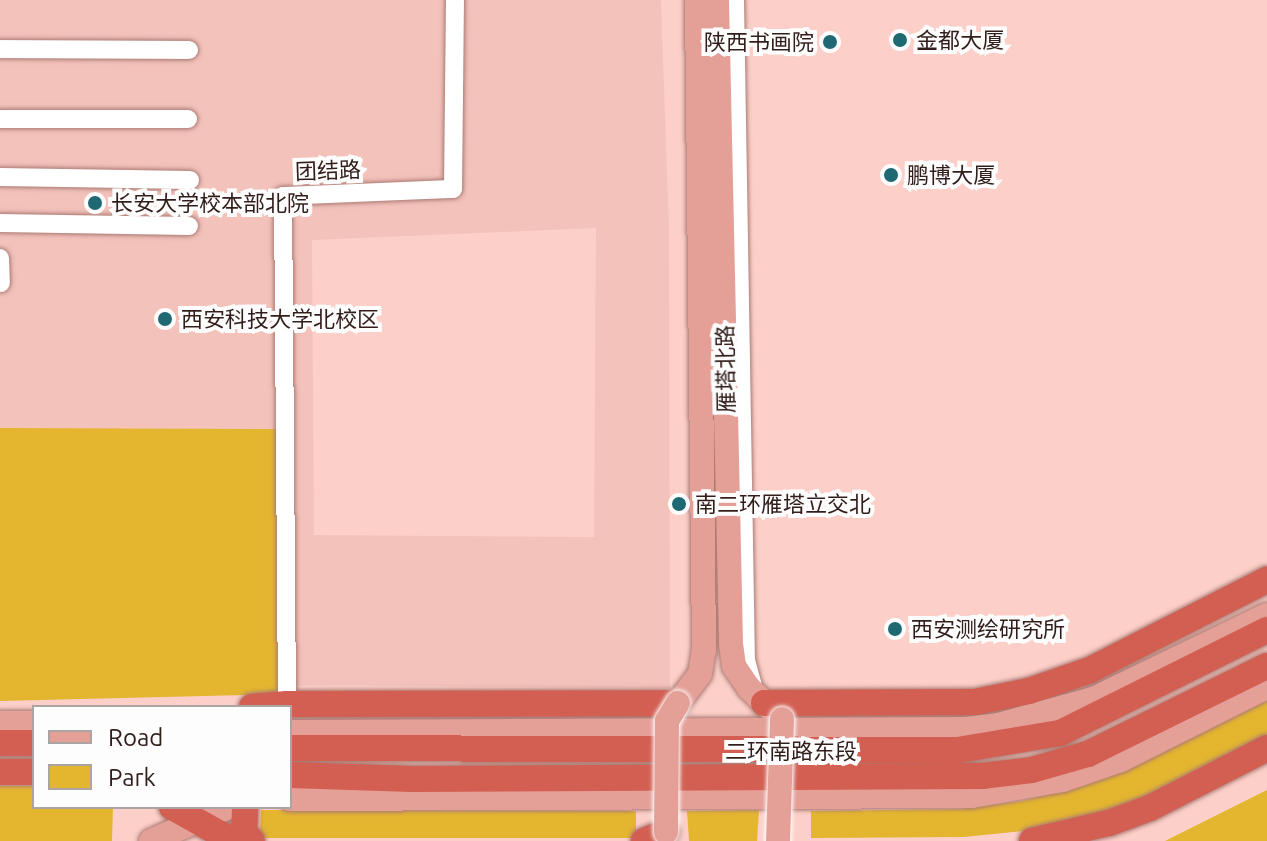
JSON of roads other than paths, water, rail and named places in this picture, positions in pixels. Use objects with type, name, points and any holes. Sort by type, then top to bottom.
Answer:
[{"type":"highway","points":[[767,706],[975,702],[1029,691],[1090,670],[1267,580]]},
{"type":"highway","points":[[767,706],[809,713],[982,711],[1028,703],[1110,675],[1267,593]]},
{"type":"highway","name":"二环南路东段","points":[[292,748],[958,750],[1060,733],[1267,630]]},
{"type":"highway","name":"二环南路东段","points":[[292,775],[412,779],[982,776],[1032,770],[1088,754],[1267,666]]},
{"type":"highway","points":[[275,705],[678,703]]},
{"type":"highway","points":[[0,743],[32,743]]},
{"type":"highway","points":[[1032,841],[1109,823],[1150,808],[1267,748]]},
{"type":"highway","points":[[1091,841],[1152,819],[1267,760]]},
{"type":"highway","points":[[0,772],[32,772]]},
{"type":"highway","points":[[176,809],[233,841]]},
{"type":"highway","points":[[245,809],[244,833],[252,841]]},
{"type":"main road","name":"雁塔北路","points":[[660,838],[667,721],[700,674],[704,650],[697,0]]},
{"type":"main road","name":"雁塔北路","points":[[717,0],[731,644],[734,666],[767,706]]},
{"type":"main road","points":[[292,732],[950,729],[998,725],[1093,699],[1267,615]]},
{"type":"main road","points":[[292,799],[972,796],[1063,780],[1121,760],[1267,687]]},
{"type":"main road","points":[[767,706],[778,841]]},
{"type":"main road","points":[[0,723],[32,723]]},
{"type":"main road","points":[[151,841],[225,809]]},
{"type":"street","name":"团结路","points":[[287,704],[283,196],[453,189],[455,0]]},
{"type":"street","points":[[735,0],[746,660],[767,706]]},
{"type":"street","points":[[0,49],[189,50]]},
{"type":"street","points":[[0,119],[188,119]]},
{"type":"street","points":[[0,177],[190,180]]},
{"type":"street","points":[[0,223],[189,226]]},
{"type":"street","points":[[0,258],[1,283]]},
{"type":"place","name":"金都大厦","points":[[900,40]]},
{"type":"place","name":"陕西书画院","points":[[830,42]]},
{"type":"place","name":"鹏博大厦","points":[[891,175]]},
{"type":"place","name":"长安大学校本部北院","points":[[95,203]]},
{"type":"place","name":"西安科技大学北校区","points":[[165,319]]},
{"type":"place","name":"南二环雁塔立交北","points":[[679,504]]},
{"type":"place","name":"西安测绘研究所","points":[[895,629]]}]
